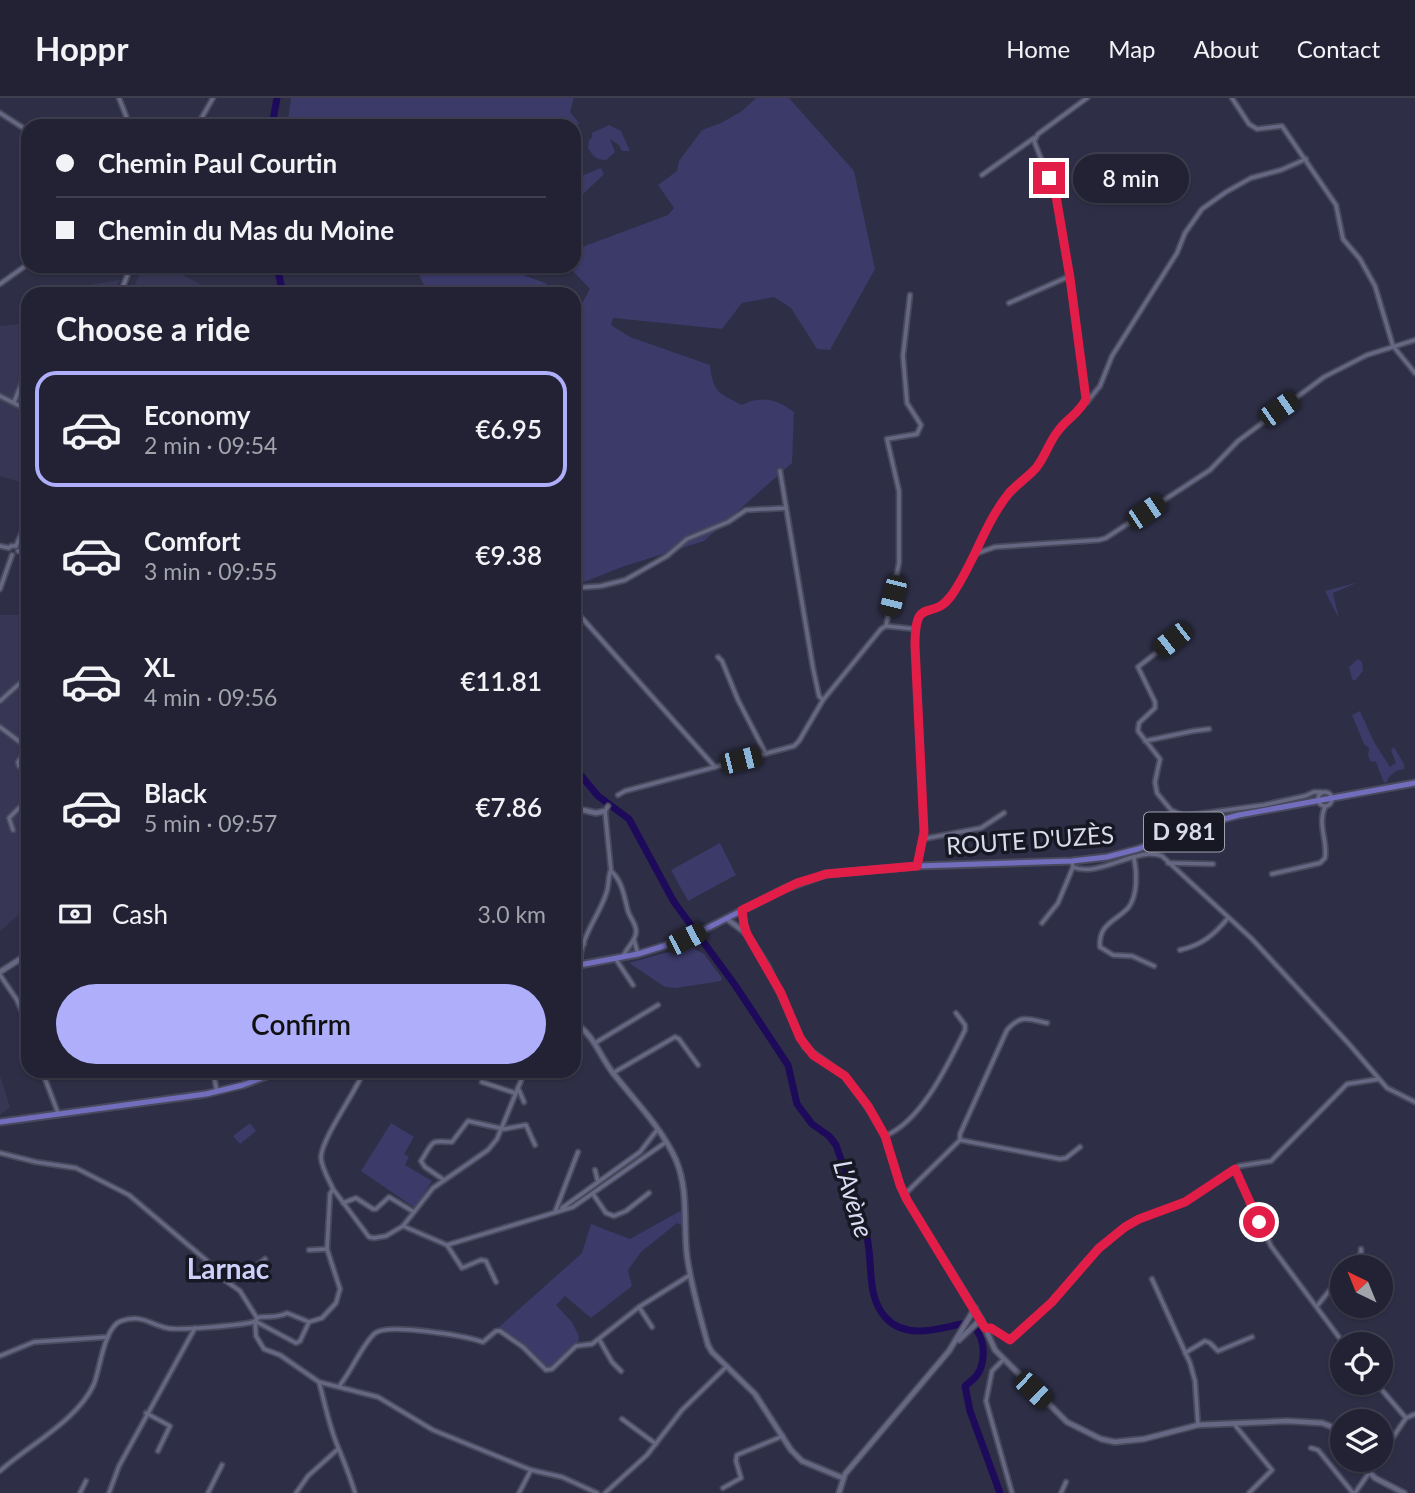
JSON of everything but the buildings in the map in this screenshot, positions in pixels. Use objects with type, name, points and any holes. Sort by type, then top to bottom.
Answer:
[{"type":"main road","name":"ROUTE D'UZÈS","points":[[581,964],[638,954],[686,939],[797,883],[826,874],[917,866],[1072,864],[1123,854],[1202,825],[1415,783]]},
{"type":"main road","points":[[0,1122],[217,1092],[262,1078]]},
{"type":"street","points":[[119,98],[127,119]]},
{"type":"street","points":[[201,119],[213,98]]},
{"type":"street","points":[[982,175],[1087,98]]},
{"type":"street","points":[[1231,98],[1249,124],[1257,130],[1282,126],[1306,159],[1336,205],[1343,239],[1360,259],[1375,286],[1393,346],[1415,373]]},
{"type":"street","points":[[0,113],[21,126]]},
{"type":"street","points":[[1034,138],[1056,196],[1085,381],[1086,399],[1083,406]]},
{"type":"street","points":[[917,866],[923,839],[915,629],[918,617],[922,612],[949,599],[1010,491],[1037,467],[1057,431],[1100,386],[1112,356],[1202,209],[1251,178],[1281,170],[1306,159]]},
{"type":"street","points":[[0,284],[21,269]]},
{"type":"street","points":[[1009,303],[1070,276]]},
{"type":"street","points":[[886,626],[899,563],[898,491],[887,439],[917,434],[920,425],[906,403],[903,356],[910,295]]},
{"type":"street","points":[[975,554],[995,547],[1106,538],[1210,470],[1238,441],[1324,377],[1367,355],[1415,340]]},
{"type":"street","points":[[14,402],[21,385]]},
{"type":"street","points":[[0,396],[21,406]]},
{"type":"street","points":[[780,471],[813,668],[819,696],[823,700]]},
{"type":"street","points":[[581,587],[625,580],[667,556],[687,539],[728,522],[746,510],[786,508]]},
{"type":"street","points":[[12,555],[16,555],[21,537]]},
{"type":"street","points":[[0,547],[11,546],[21,550]]},
{"type":"street","points":[[0,589],[12,555],[9,548]]},
{"type":"street","points":[[581,617],[715,767]]},
{"type":"street","points":[[618,795],[797,744],[823,700],[881,629],[886,626],[915,629]]},
{"type":"street","points":[[1184,631],[1138,667],[1155,702],[1155,708],[1139,723],[1138,731],[1160,759],[1155,782],[1157,793],[1168,807],[1178,814],[1192,816],[1264,805],[1314,792],[1327,792],[1331,798],[1321,820],[1325,858],[1320,863],[1272,874]]},
{"type":"street","points":[[718,657],[766,754]]},
{"type":"street","points":[[0,701],[21,682]]},
{"type":"street","points":[[0,727],[21,743]]},
{"type":"street","points":[[1145,741],[1193,730],[1209,730]]},
{"type":"street","points":[[1321,792],[1318,800],[1325,807]]},
{"type":"street","points":[[13,830],[9,818],[21,806]]},
{"type":"street","points":[[581,809],[596,813],[607,809],[611,871],[607,894],[581,953]]},
{"type":"street","points":[[923,839],[981,828],[1004,813]]},
{"type":"street","points":[[1042,923],[1058,902],[1072,864],[1079,870],[1157,854],[1252,939],[1387,1088],[1415,1101]]},
{"type":"street","points":[[1134,858],[1137,871],[1132,899],[1128,907],[1103,930],[1099,943],[1100,947],[1113,955],[1132,956],[1154,966]]},
{"type":"street","points":[[1168,863],[1213,864]]},
{"type":"street","points":[[611,871],[626,896],[628,911],[636,929],[634,940],[623,957]]},
{"type":"street","points":[[742,910],[747,934],[777,984],[805,1047],[852,1085],[885,1136],[904,1195],[975,1308],[995,1350],[1067,1422],[1111,1441],[1137,1441],[1198,1425],[1287,1421],[1314,1422],[1330,1426]]},
{"type":"street","points":[[1180,950],[1206,941],[1228,918]]},
{"type":"street","points":[[727,919],[747,934]]},
{"type":"street","points":[[634,940],[638,954]]},
{"type":"street","points":[[615,958],[633,985]]},
{"type":"street","points":[[21,959],[0,974],[21,1009]]},
{"type":"street","points":[[595,1043],[658,1005]]},
{"type":"street","points":[[885,1136],[893,1132],[930,1096],[965,1030],[965,1025],[956,1013]]},
{"type":"street","points":[[904,1195],[960,1140],[960,1134],[1007,1030],[1016,1020],[1047,1023]]},
{"type":"street","points":[[581,1027],[586,1030],[613,1073],[666,1142],[677,1162],[684,1192],[687,1253],[708,1345],[755,1394],[802,1461],[843,1478]]},
{"type":"street","points":[[613,1073],[675,1037],[698,1065]]},
{"type":"street","points":[[45,1078],[58,1115]]},
{"type":"street","points":[[214,1078],[217,1092]]},
{"type":"street","points":[[361,1078],[323,1149],[321,1163],[342,1203],[371,1238],[386,1236],[403,1226],[433,1188],[488,1150],[497,1139],[522,1078]]},
{"type":"street","points":[[985,1328],[991,1328],[1010,1340],[1052,1302],[1092,1254],[1125,1227],[1185,1202],[1239,1166],[1271,1161],[1348,1084],[1379,1079]]},
{"type":"street","points":[[482,1082],[515,1093]]},
{"type":"street","points":[[518,1087],[524,1102]]},
{"type":"street","points":[[444,1180],[421,1161],[434,1142],[439,1139],[452,1142],[465,1122],[471,1120],[502,1128],[526,1125],[535,1146]]},
{"type":"street","points":[[561,1210],[640,1152],[657,1130]]},
{"type":"street","points":[[960,1140],[1060,1159],[1066,1158],[1080,1147]]},
{"type":"street","points":[[447,1245],[573,1207],[666,1142]]},
{"type":"street","points":[[555,1212],[578,1152]]},
{"type":"street","points":[[0,1153],[76,1168],[129,1195],[240,1291],[256,1320],[256,1336],[264,1349],[280,1355],[319,1382],[340,1385],[378,1397],[427,1427],[531,1470],[562,1477],[597,1493]]},
{"type":"street","points":[[1235,1169],[1271,1246],[1335,1332]]},
{"type":"street","points":[[595,1170],[598,1182]]},
{"type":"street","points":[[0,1471],[82,1404],[94,1383],[108,1337],[120,1321],[141,1318],[166,1328],[278,1318],[287,1313],[309,1322],[322,1318],[336,1303],[340,1289],[327,1250],[330,1194],[333,1189]]},
{"type":"street","points":[[593,1194],[606,1213],[614,1216],[637,1204],[649,1193]]},
{"type":"street","points":[[342,1203],[356,1198],[376,1209],[389,1197],[414,1212]]},
{"type":"street","points":[[403,1226],[447,1245],[462,1268],[481,1260],[486,1261],[496,1282]]},
{"type":"street","points":[[1359,1255],[1361,1249]]},
{"type":"street","points":[[309,1250],[327,1250]]},
{"type":"street","points":[[226,1281],[242,1278],[265,1259]]},
{"type":"street","points":[[340,1385],[372,1337],[384,1329],[450,1334],[483,1342],[496,1331],[500,1331],[523,1347],[546,1370],[551,1369],[576,1346],[592,1344],[639,1307],[691,1275]]},
{"type":"street","points":[[1152,1279],[1185,1353],[1198,1392],[1195,1408],[1198,1425]]},
{"type":"street","points":[[1317,1306],[1330,1290]]},
{"type":"street","points":[[639,1307],[652,1327]]},
{"type":"street","points":[[965,1331],[975,1308]]},
{"type":"street","points":[[839,1493],[843,1478],[965,1331],[981,1319]]},
{"type":"street","points":[[256,1320],[296,1343],[300,1341],[309,1322]]},
{"type":"street","points":[[110,1492],[119,1466],[146,1413],[195,1327]]},
{"type":"street","points":[[0,1356],[33,1342],[108,1337]]},
{"type":"street","points":[[1185,1353],[1205,1341],[1218,1351],[1252,1337]]},
{"type":"street","points":[[599,1339],[612,1362],[621,1371]]},
{"type":"street","points":[[1003,1360],[992,1371],[986,1397],[1012,1493]]},
{"type":"street","points":[[605,1493],[647,1455],[682,1410],[727,1366]]},
{"type":"street","points":[[319,1382],[338,1449],[345,1459],[355,1493]]},
{"type":"street","points":[[1386,1395],[1406,1418]]},
{"type":"street","points":[[146,1413],[170,1426],[158,1451]]},
{"type":"street","points":[[1393,1437],[1406,1418],[1415,1414]]},
{"type":"street","points":[[622,1419],[656,1444]]},
{"type":"street","points":[[1234,1424],[1272,1470],[1249,1493]]},
{"type":"street","points":[[723,1488],[741,1478],[737,1455],[783,1436]]},
{"type":"street","points":[[1311,1448],[1318,1450],[1354,1493],[1369,1473],[1380,1482],[1404,1493]]},
{"type":"street","points":[[296,1493],[308,1476],[338,1449]]},
{"type":"street","points":[[208,1493],[222,1465]]},
{"type":"street","points":[[519,1493],[531,1470]]},
{"type":"street","points":[[80,1493],[86,1481]]},
{"type":"street","points":[[1061,1493],[1066,1482]]},
{"type":"shaded area","points":[[291,98],[574,98],[570,112],[576,119],[288,119]]},
{"type":"shaded area","points":[[756,98],[789,98],[854,171],[875,269],[830,350],[817,349],[791,308],[774,297],[742,303],[722,329],[613,318],[611,325],[630,337],[710,365],[715,387],[734,401],[742,405],[756,400],[769,400],[794,412],[792,463],[704,541],[581,583],[581,305],[590,289],[575,273],[581,273],[581,247],[668,215],[674,208],[658,185],[677,171],[679,161],[702,130],[742,111]]},
{"type":"shaded area","points":[[609,125],[621,131],[630,151],[622,151],[619,145],[610,139],[615,152],[606,160],[600,159],[588,148],[589,140],[592,133]]},
{"type":"shaded area","points":[[601,168],[604,174],[581,196],[581,176]]},
{"type":"shaded area","points":[[140,273],[180,273],[204,287],[134,287]]},
{"type":"shaded area","points":[[418,273],[518,273],[550,287],[425,287]]},
{"type":"shaded area","points":[[120,280],[116,287],[77,287]]},
{"type":"shaded area","points":[[21,324],[21,482],[0,476],[0,326]]},
{"type":"shaded area","points":[[1359,582],[1333,593],[1339,619],[1325,591]]},
{"type":"shaded area","points":[[0,615],[21,615],[21,913],[0,931]]},
{"type":"shaded area","points":[[1358,659],[1362,662],[1363,671],[1355,681],[1349,667]]},
{"type":"shaded area","points":[[1360,711],[1374,742],[1390,767],[1396,763],[1391,750],[1394,747],[1404,764],[1404,769],[1396,771],[1387,782],[1384,783],[1376,762],[1370,761],[1369,748],[1364,744],[1352,715]]},
{"type":"shaded area","points":[[720,843],[736,875],[688,901],[671,870]]},
{"type":"shaded area","points":[[690,943],[704,954],[722,978],[721,981],[676,988],[665,987],[629,963],[679,949]]},
{"type":"shaded area","points":[[0,1076],[10,1107],[0,1115]]},
{"type":"shaded area","points":[[250,1123],[256,1131],[240,1144],[233,1136]]},
{"type":"shaded area","points":[[391,1123],[414,1137],[404,1154],[409,1157],[405,1165],[432,1181],[415,1208],[361,1171]]},
{"type":"shaded area","points":[[682,1210],[683,1226],[677,1223],[641,1252],[628,1270],[632,1286],[591,1318],[565,1296],[556,1305],[572,1322],[579,1336],[578,1343],[552,1367],[546,1368],[511,1335],[499,1332],[499,1327],[582,1253],[591,1224],[630,1239]]},
{"type":"waterway","name":"L'Avène","points":[[273,119],[277,98]]},
{"type":"waterway","name":"L'Avène","points":[[278,273],[282,287]]},
{"type":"waterway","name":"L'Avène","points":[[581,775],[598,796],[629,819],[674,902],[735,985],[788,1065],[797,1104],[812,1124],[829,1136],[836,1145],[864,1225],[873,1290],[880,1310],[893,1324],[909,1330],[926,1331],[967,1324],[978,1333],[983,1347],[982,1362],[977,1375],[965,1386],[970,1411],[1000,1493]]},
{"type":"district","name":"Larnac","points":[[228,1269]]},
{"type":"route","points":[[1049,178],[1056,196],[1070,278],[1086,399],[1083,406],[1057,431],[1037,467],[1010,491],[949,599],[922,612],[918,617],[915,646],[924,832],[917,866],[847,871],[806,879],[742,910],[744,925],[781,993],[805,1047],[845,1076],[876,1119],[885,1136],[904,1195],[985,1328],[991,1328],[1010,1340],[1052,1302],[1099,1248],[1125,1227],[1185,1202],[1235,1169],[1259,1222]]}]
